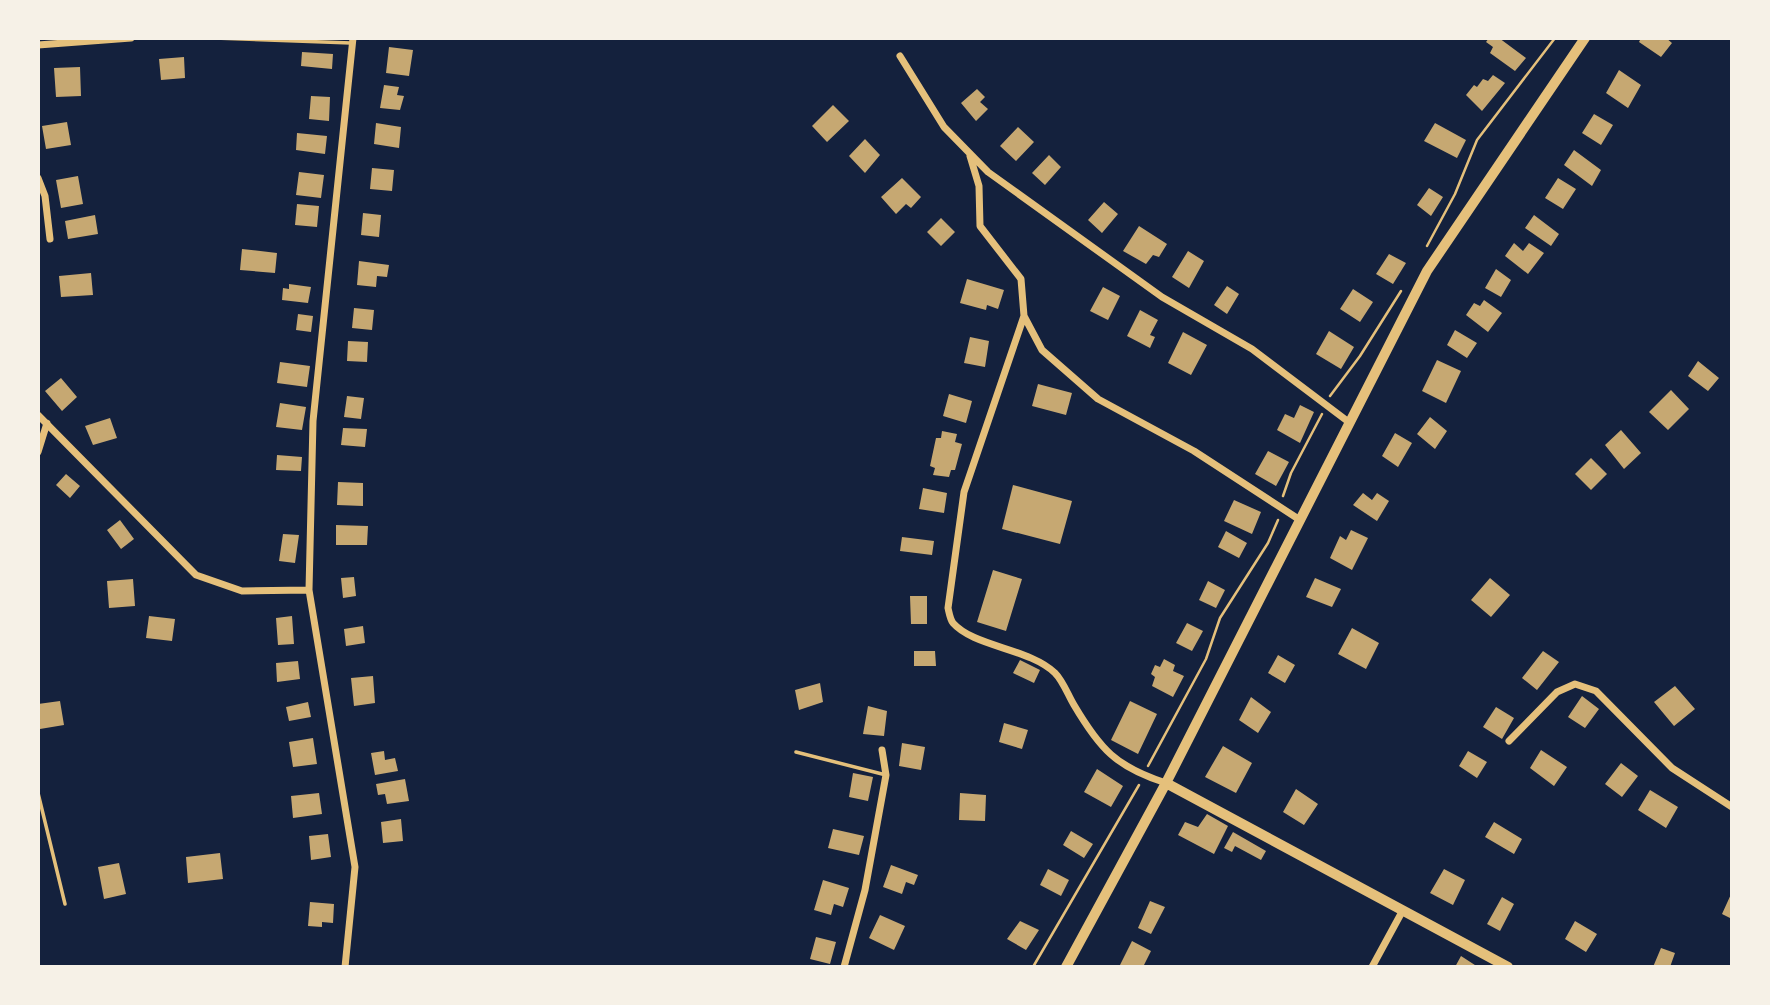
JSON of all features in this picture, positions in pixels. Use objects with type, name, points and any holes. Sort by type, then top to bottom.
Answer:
[{"type":"street","points":[[38,45],[131,38]]},
{"type":"street","points":[[1066,967],[1166,783],[1427,271],[1586,38]]},
{"type":"street","points":[[345,967],[355,867],[309,590],[313,421],[353,41]]},
{"type":"street","points":[[900,55],[944,127],[988,172],[1162,296],[1252,349],[1349,423]]},
{"type":"street","points":[[968,152],[979,186],[980,226],[1021,279],[1024,316],[1042,350],[1098,399],[1194,451],[1300,520]]},
{"type":"street","points":[[38,177],[45,196],[50,239]]},
{"type":"street","points":[[1024,316],[964,492],[948,608],[952,622],[969,634],[1030,657],[1055,673],[1093,737],[1117,762],[1142,776],[1166,783],[1508,967]]},
{"type":"street","points":[[38,415],[196,575],[242,591],[309,590]]},
{"type":"street","points":[[38,452],[47,424]]},
{"type":"street","points":[[1509,741],[1557,692],[1576,684],[1596,691],[1672,768],[1731,807]]},
{"type":"street","points":[[844,967],[865,890],[886,775],[882,750]]},
{"type":"street","points":[[1373,967],[1402,910]]},
{"type":"lane","points":[[214,38],[353,41]]},
{"type":"lane","points":[[796,752],[886,775]]},
{"type":"lane","points":[[38,793],[65,904]]},
{"type":"building","points":[[1489,38],[1499,38],[1526,58],[1515,71],[1490,53],[1493,47],[1486,42]]},
{"type":"building","points":[[1641,38],[1666,38],[1672,43],[1661,57],[1639,42]]},
{"type":"building","points":[[389,47],[413,50],[409,76],[386,73]]},
{"type":"building","points":[[302,52],[333,54],[332,69],[301,66]]},
{"type":"building","points":[[184,57],[185,78],[161,80],[159,59]]},
{"type":"building","points":[[80,67],[81,96],[56,97],[54,68]]},
{"type":"building","points":[[1619,70],[1641,85],[1628,108],[1606,93]]},
{"type":"building","points":[[1493,75],[1505,83],[1482,111],[1466,95],[1474,85],[1477,87],[1483,79],[1488,81]]},
{"type":"building","points":[[384,85],[399,87],[397,95],[404,96],[400,110],[380,108]]},
{"type":"building","points":[[977,89],[985,97],[980,102],[988,109],[976,121],[961,103]]},
{"type":"building","points":[[311,96],[330,97],[329,121],[309,119]]},
{"type":"building","points":[[833,105],[849,121],[827,142],[812,126]]},
{"type":"building","points":[[1594,114],[1613,125],[1601,145],[1582,133]]},
{"type":"building","points":[[67,122],[71,145],[46,149],[42,126]]},
{"type":"building","points":[[376,123],[401,127],[399,148],[374,144]]},
{"type":"building","points":[[1435,123],[1466,140],[1457,158],[1424,141]]},
{"type":"building","points":[[1018,127],[1034,142],[1016,161],[1000,146]]},
{"type":"building","points":[[297,133],[327,136],[325,154],[296,150]]},
{"type":"building","points":[[865,139],[880,155],[865,173],[849,156]]},
{"type":"building","points":[[1574,150],[1601,170],[1592,186],[1564,165]]},
{"type":"building","points":[[1049,155],[1061,167],[1045,185],[1032,173]]},
{"type":"building","points":[[372,168],[394,170],[392,191],[370,189]]},
{"type":"building","points":[[299,172],[324,175],[321,198],[296,195]]},
{"type":"building","points":[[78,176],[83,204],[61,208],[56,180]]},
{"type":"building","points":[[902,178],[921,197],[911,208],[906,204],[896,214],[881,197]]},
{"type":"building","points":[[1558,178],[1576,189],[1563,209],[1545,198]]},
{"type":"building","points":[[1429,188],[1443,197],[1431,216],[1417,205]]},
{"type":"building","points":[[1104,202],[1118,214],[1102,233],[1088,220]]},
{"type":"building","points":[[297,204],[319,206],[317,227],[295,225]]},
{"type":"building","points":[[363,213],[381,215],[379,237],[361,235]]},
{"type":"building","points":[[95,215],[98,234],[68,239],[65,221]]},
{"type":"building","points":[[1534,215],[1559,234],[1551,246],[1525,228]]},
{"type":"building","points":[[941,218],[955,232],[941,246],[927,232]]},
{"type":"building","points":[[1139,226],[1167,244],[1159,257],[1153,255],[1146,264],[1123,251]]},
{"type":"building","points":[[1514,243],[1523,251],[1529,243],[1544,253],[1528,274],[1505,256]]},
{"type":"building","points":[[242,249],[277,253],[275,273],[240,270]]},
{"type":"building","points":[[1188,251],[1204,261],[1189,288],[1172,277]]},
{"type":"building","points":[[1389,254],[1406,263],[1393,284],[1376,274]]},
{"type":"building","points":[[359,261],[389,265],[387,277],[377,276],[376,287],[357,285]]},
{"type":"building","points":[[1496,269],[1511,280],[1501,297],[1485,288]]},
{"type":"building","points":[[91,273],[93,295],[61,297],[59,276]]},
{"type":"building","points":[[967,279],[1004,290],[998,309],[987,305],[986,310],[960,303]]},
{"type":"building","points":[[289,284],[311,287],[308,303],[282,300],[283,288],[289,289]]},
{"type":"building","points":[[1227,286],[1239,294],[1227,314],[1214,305]]},
{"type":"building","points":[[1103,287],[1120,296],[1108,320],[1090,311]]},
{"type":"building","points":[[1353,289],[1373,302],[1360,322],[1340,309]]},
{"type":"building","points":[[1484,300],[1502,313],[1488,332],[1466,315],[1474,303],[1480,306]]},
{"type":"building","points":[[354,308],[374,310],[372,330],[352,328]]},
{"type":"building","points":[[1140,310],[1158,320],[1150,335],[1155,337],[1150,348],[1127,336]]},
{"type":"building","points":[[298,314],[313,316],[311,332],[296,330]]},
{"type":"building","points":[[1455,330],[1477,343],[1467,358],[1447,345]]},
{"type":"building","points":[[1329,331],[1354,347],[1341,369],[1316,354]]},
{"type":"building","points":[[1183,332],[1207,345],[1191,375],[1168,363]]},
{"type":"building","points":[[970,337],[989,341],[985,367],[964,363]]},
{"type":"building","points":[[348,341],[368,342],[367,362],[347,361]]},
{"type":"building","points":[[1437,360],[1461,371],[1446,403],[1422,391]]},
{"type":"building","points":[[1698,361],[1719,378],[1708,391],[1688,376]]},
{"type":"building","points":[[280,362],[310,366],[307,387],[277,383]]},
{"type":"building","points":[[61,378],[77,397],[62,411],[45,391]]},
{"type":"building","points":[[1038,384],[1072,393],[1066,415],[1032,406]]},
{"type":"building","points":[[1671,390],[1689,409],[1668,430],[1649,412]]},
{"type":"building","points":[[949,394],[972,401],[966,423],[943,416]]},
{"type":"building","points":[[347,396],[364,398],[361,419],[344,417]]},
{"type":"building","points":[[280,403],[306,407],[302,430],[276,427]]},
{"type":"building","points":[[1300,405],[1314,412],[1300,443],[1277,430],[1285,414],[1294,418]]},
{"type":"building","points":[[1430,417],[1447,431],[1435,449],[1417,434]]},
{"type":"building","points":[[110,418],[117,438],[93,445],[85,426]]},
{"type":"building","points":[[343,428],[367,429],[365,447],[341,445]]},
{"type":"building","points":[[1621,430],[1641,453],[1624,469],[1605,445]]},
{"type":"building","points":[[942,431],[957,434],[955,442],[962,444],[955,470],[951,470],[949,477],[933,475],[935,468],[930,466],[936,438],[941,438]]},
{"type":"building","points":[[1395,433],[1412,443],[1398,467],[1382,456]]},
{"type":"building","points":[[1268,451],[1289,462],[1276,486],[1255,474]]},
{"type":"building","points":[[277,455],[302,457],[301,471],[276,470]]},
{"type":"building","points":[[1591,458],[1607,474],[1591,490],[1575,474]]},
{"type":"building","points":[[66,474],[80,486],[70,498],[56,485]]},
{"type":"building","points":[[338,482],[363,483],[363,506],[337,505]]},
{"type":"building","points":[[1013,485],[1072,501],[1060,544],[1002,529]]},
{"type":"building","points":[[923,488],[947,493],[944,513],[919,509]]},
{"type":"building","points":[[1363,493],[1372,500],[1377,493],[1389,501],[1377,521],[1353,505]]},
{"type":"building","points":[[1234,500],[1261,512],[1252,534],[1224,521]]},
{"type":"building","points":[[120,520],[134,539],[121,549],[107,530]]},
{"type":"building","points":[[336,525],[368,526],[367,545],[336,545]]},
{"type":"building","points":[[1351,530],[1368,538],[1352,570],[1330,558],[1340,536],[1346,540]]},
{"type":"building","points":[[1226,531],[1247,543],[1239,558],[1218,547]]},
{"type":"building","points":[[283,534],[299,535],[295,563],[279,561]]},
{"type":"building","points":[[902,537],[934,541],[932,555],[900,551]]},
{"type":"building","points":[[993,570],[1022,579],[1006,631],[977,622]]},
{"type":"building","points":[[354,577],[356,596],[343,598],[341,578]]},
{"type":"building","points":[[1315,578],[1341,589],[1332,607],[1306,597]]},
{"type":"building","points":[[1490,578],[1510,595],[1491,617],[1471,600]]},
{"type":"building","points":[[133,579],[135,606],[109,608],[107,581]]},
{"type":"building","points":[[1208,581],[1225,590],[1216,608],[1199,600]]},
{"type":"building","points":[[910,596],[927,596],[927,624],[911,624]]},
{"type":"building","points":[[149,616],[175,619],[172,641],[146,638]]},
{"type":"building","points":[[292,616],[294,644],[278,645],[276,618]]},
{"type":"building","points":[[1187,623],[1203,631],[1192,651],[1176,643]]},
{"type":"building","points":[[363,626],[365,643],[346,646],[344,629]]},
{"type":"building","points":[[1352,628],[1379,643],[1366,669],[1338,654]]},
{"type":"building","points":[[914,651],[935,651],[936,666],[914,666]]},
{"type":"building","points":[[1543,651],[1559,662],[1537,690],[1522,678]]},
{"type":"building","points":[[1278,655],[1295,665],[1285,683],[1268,673]]},
{"type":"building","points":[[1164,659],[1175,665],[1173,671],[1184,676],[1173,697],[1152,686],[1155,677],[1151,674],[1155,665],[1160,667]]},
{"type":"building","points":[[1020,660],[1040,670],[1034,683],[1013,673]]},
{"type":"building","points":[[298,661],[300,679],[277,682],[276,663]]},
{"type":"building","points":[[373,676],[375,703],[354,706],[351,678]]},
{"type":"building","points":[[820,683],[823,702],[799,710],[795,690]]},
{"type":"building","points":[[1675,686],[1695,709],[1674,726],[1654,702]]},
{"type":"building","points":[[1582,696],[1599,709],[1585,728],[1568,717]]},
{"type":"building","points":[[1251,697],[1271,712],[1258,733],[1239,720]]},
{"type":"building","points":[[60,701],[64,725],[40,729],[38,704]]},
{"type":"building","points":[[1130,701],[1157,714],[1138,754],[1111,740]]},
{"type":"building","points":[[308,702],[311,717],[289,721],[286,707]]},
{"type":"building","points":[[868,706],[887,711],[884,736],[863,734]]},
{"type":"building","points":[[1496,707],[1514,718],[1502,739],[1483,727]]},
{"type":"building","points":[[1004,723],[1028,730],[1022,749],[999,742]]},
{"type":"building","points":[[313,738],[317,764],[293,767],[289,742]]},
{"type":"building","points":[[902,743],[925,747],[921,770],[899,766]]},
{"type":"building","points":[[1223,746],[1252,763],[1236,793],[1205,777]]},
{"type":"building","points":[[1541,750],[1567,767],[1554,786],[1530,768]]},
{"type":"building","points":[[384,751],[385,760],[395,758],[398,771],[375,775],[371,753]]},
{"type":"building","points":[[1468,751],[1487,762],[1477,778],[1459,766]]},
{"type":"building","points":[[1621,763],[1638,776],[1622,797],[1605,784]]},
{"type":"building","points":[[1097,769],[1123,786],[1111,807],[1084,792]]},
{"type":"building","points":[[853,773],[873,777],[868,801],[849,797]]},
{"type":"building","points":[[405,779],[409,801],[387,804],[385,794],[378,795],[376,784]]},
{"type":"building","points":[[1296,789],[1318,804],[1304,825],[1283,812]]},
{"type":"building","points":[[1650,790],[1678,807],[1666,828],[1638,810]]},
{"type":"building","points":[[319,793],[322,814],[293,818],[291,796]]},
{"type":"building","points":[[960,793],[986,795],[985,821],[959,820]]},
{"type":"building","points":[[1207,814],[1228,826],[1214,854],[1178,835],[1185,822],[1198,827]]},
{"type":"building","points":[[401,819],[403,841],[383,843],[381,822]]},
{"type":"building","points":[[1494,822],[1522,839],[1514,854],[1485,837]]},
{"type":"building","points":[[833,829],[864,836],[859,855],[828,848]]},
{"type":"building","points":[[1071,831],[1093,844],[1084,858],[1063,845]]},
{"type":"building","points":[[1233,832],[1266,851],[1261,860],[1235,846],[1232,852],[1224,848]]},
{"type":"building","points":[[328,834],[331,857],[311,860],[309,836]]},
{"type":"building","points":[[220,853],[223,879],[188,883],[186,857]]},
{"type":"building","points":[[119,863],[126,894],[104,899],[98,867]]},
{"type":"building","points":[[891,865],[918,875],[914,885],[906,882],[902,894],[883,887]]},
{"type":"building","points":[[1048,869],[1069,880],[1061,896],[1040,885]]},
{"type":"building","points":[[1444,869],[1465,880],[1453,905],[1430,893]]},
{"type":"building","points":[[823,880],[849,888],[843,907],[834,904],[831,915],[814,910]]},
{"type":"building","points":[[1732,892],[1732,919],[1722,914]]},
{"type":"building","points":[[1502,897],[1514,904],[1500,931],[1487,924]]},
{"type":"building","points":[[1150,901],[1165,907],[1151,934],[1138,928]]},
{"type":"building","points":[[310,902],[334,904],[333,923],[322,922],[322,927],[308,926]]},
{"type":"building","points":[[880,915],[905,926],[894,950],[869,938]]},
{"type":"building","points":[[1020,921],[1039,930],[1026,950],[1007,939]]},
{"type":"building","points":[[1575,921],[1597,934],[1586,952],[1565,939]]},
{"type":"building","points":[[816,937],[836,942],[830,964],[810,959]]},
{"type":"building","points":[[1132,941],[1151,951],[1143,967],[1119,967]]},
{"type":"building","points":[[1661,948],[1675,953],[1670,967],[1653,967]]},
{"type":"building","points":[[1461,956],[1478,967],[1455,967]]}]
